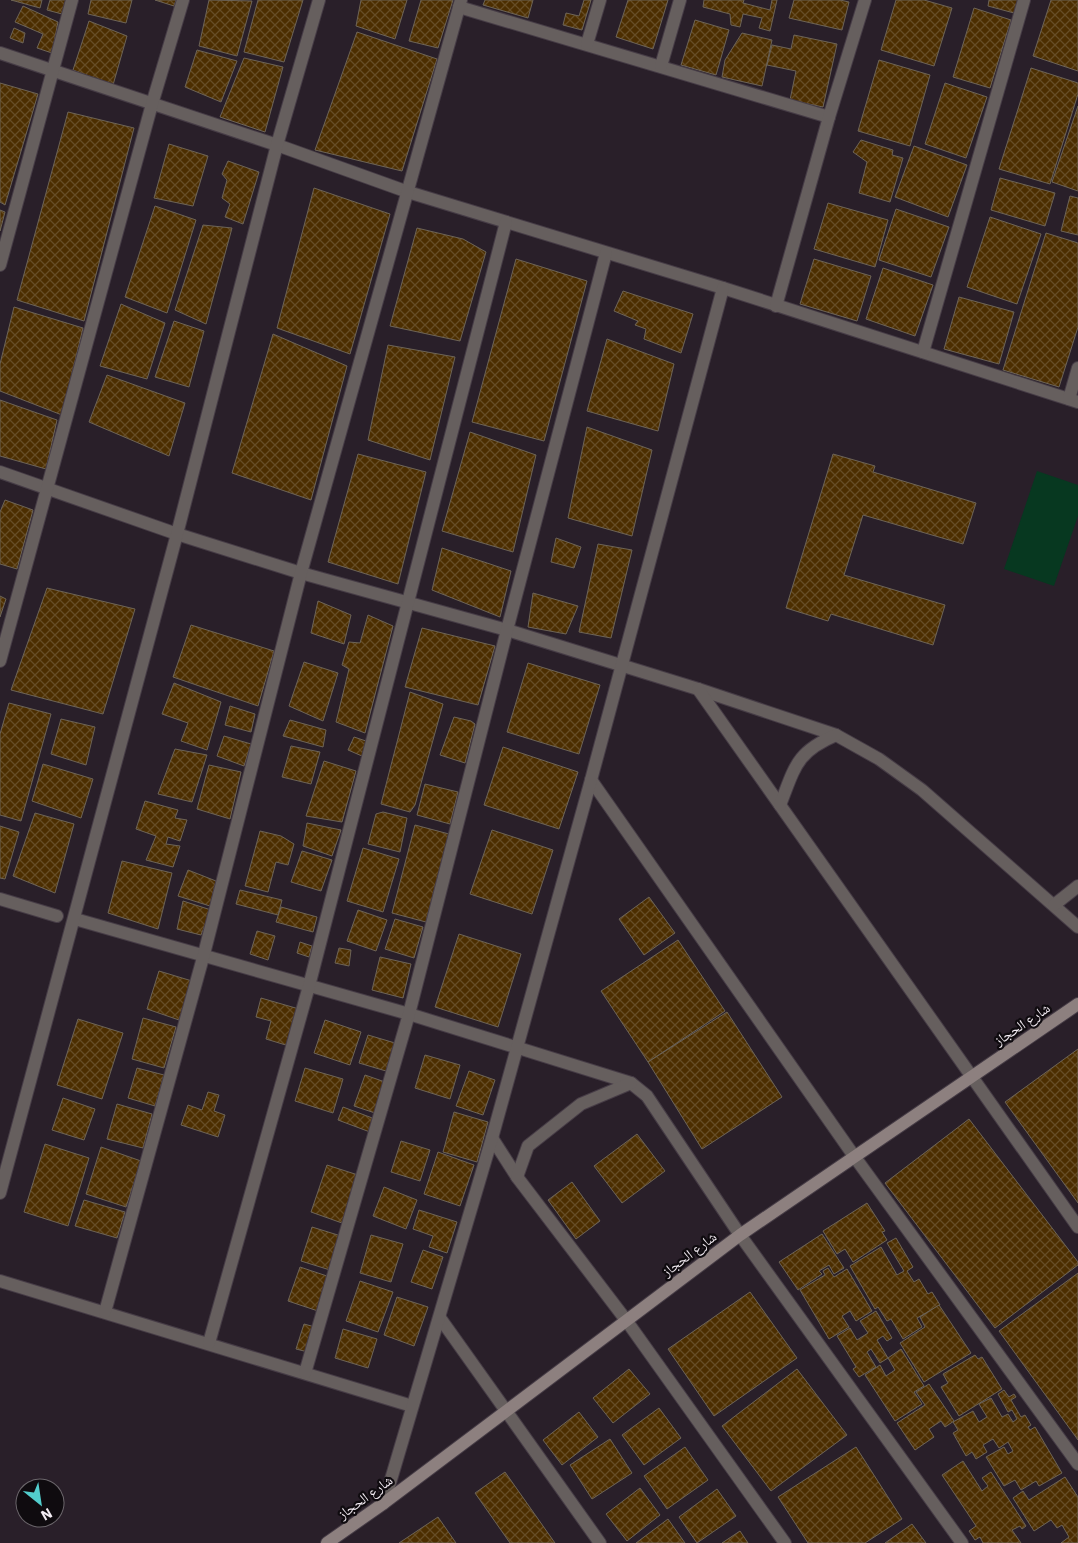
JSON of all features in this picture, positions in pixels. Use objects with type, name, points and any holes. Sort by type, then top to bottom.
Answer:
[{"type":"main road","name":"شارع الحجاز","points":[[327,1543],[384,1503],[505,1410],[740,1235],[1078,1004]]},
{"type":"street","points":[[0,265],[72,0]]},
{"type":"street","points":[[0,661],[49,489],[152,104],[183,0]]},
{"type":"street","points":[[0,1193],[177,534],[277,145],[319,0]]},
{"type":"street","points":[[587,44],[600,0]]},
{"type":"street","points":[[661,66],[680,0]]},
{"type":"street","points":[[776,306],[829,117],[865,0]]},
{"type":"street","points":[[923,352],[1024,0]]},
{"type":"street","points":[[105,1312],[204,954],[301,573],[460,4],[829,117]]},
{"type":"street","points":[[0,53],[277,145],[408,192],[723,288],[1074,401],[1078,368]]},
{"type":"street","points":[[209,1343],[308,986],[506,222]]},
{"type":"street","points":[[306,1373],[410,1014],[507,630],[606,253]]},
{"type":"street","points":[[384,1503],[492,1138],[591,780],[620,666],[723,288]]},
{"type":"street","points":[[0,472],[177,534],[301,573],[507,630],[698,689],[836,735],[878,759],[922,790],[1078,927]]},
{"type":"street","points":[[698,689],[1078,1228]]},
{"type":"street","points":[[780,805],[794,768],[805,751],[836,735]]},
{"type":"street","points":[[591,780],[854,1156],[1078,1464]]},
{"type":"street","points":[[1054,905],[1078,886]]},
{"type":"street","points":[[0,899],[57,916]]},
{"type":"street","points":[[75,919],[204,954],[308,986],[410,1014],[631,1083],[647,1096],[740,1235],[962,1543]]},
{"type":"street","points":[[517,1177],[528,1146],[581,1104],[631,1083]]},
{"type":"street","points":[[492,1138],[517,1177],[626,1320],[784,1543]]},
{"type":"street","points":[[0,1281],[412,1406]]},
{"type":"street","points":[[440,1318],[600,1543]]},
{"type":"green space","points":[[1037,471],[1078,485],[1078,516],[1054,586],[1004,569]]},
{"type":"building","points":[[11,0],[42,0],[40,8]]},
{"type":"building","points":[[50,0],[66,0],[62,14],[47,10]]},
{"type":"building","points":[[91,0],[132,0],[126,23],[88,14]]},
{"type":"building","points":[[155,0],[176,0],[174,6]]},
{"type":"building","points":[[209,0],[252,1],[237,56],[199,46]]},
{"type":"building","points":[[258,0],[303,0],[284,62],[244,52]]},
{"type":"building","points":[[361,0],[407,0],[395,39],[356,26]]},
{"type":"building","points":[[421,0],[453,0],[438,48],[409,41]]},
{"type":"building","points":[[485,0],[533,0],[528,18],[483,5]]},
{"type":"building","points":[[584,0],[591,0],[582,30],[563,25],[566,13],[579,16]]},
{"type":"building","points":[[628,0],[668,0],[653,49],[616,37]]},
{"type":"building","points":[[704,0],[744,0],[743,3],[770,10],[772,0],[777,0],[770,31],[759,28],[762,18],[743,14],[740,27],[731,25],[730,14],[703,7]]},
{"type":"building","points":[[794,0],[840,0],[849,2],[842,30],[789,18]]},
{"type":"building","points":[[896,0],[924,0],[952,8],[934,66],[881,50]]},
{"type":"building","points":[[989,0],[1018,0],[1014,13],[988,6]]},
{"type":"building","points":[[1051,0],[1078,0],[1078,71],[1033,56]]},
{"type":"building","points":[[23,6],[58,22],[52,53],[37,48],[43,34],[15,22]]},
{"type":"building","points":[[974,8],[1011,20],[990,88],[953,77]]},
{"type":"building","points":[[695,20],[729,30],[716,75],[681,65]]},
{"type":"building","points":[[89,21],[127,36],[113,85],[73,70]]},
{"type":"building","points":[[14,28],[25,33],[23,43],[10,38]]},
{"type":"building","points":[[357,32],[437,59],[402,171],[315,150]]},
{"type":"building","points":[[742,33],[772,40],[762,86],[722,77],[725,60]]},
{"type":"building","points":[[794,35],[837,44],[823,107],[790,100],[796,71],[767,65],[772,45],[791,49]]},
{"type":"building","points":[[197,50],[237,61],[221,102],[185,87]]},
{"type":"building","points":[[244,58],[283,67],[265,132],[220,117]]},
{"type":"building","points":[[879,60],[930,75],[910,146],[858,131]]},
{"type":"building","points":[[1031,68],[1078,83],[1078,94],[1050,184],[999,169]]},
{"type":"building","points":[[0,83],[38,94],[5,205],[0,202]]},
{"type":"building","points":[[945,83],[987,97],[966,158],[925,144]]},
{"type":"building","points":[[1078,106],[1078,191],[1052,182]]},
{"type":"building","points":[[68,112],[134,128],[84,321],[17,300]]},
{"type":"building","points":[[861,140],[893,150],[892,155],[903,158],[890,202],[859,193],[867,162],[853,152]]},
{"type":"building","points":[[169,144],[208,156],[193,206],[154,198]]},
{"type":"building","points":[[914,146],[967,165],[948,217],[895,197]]},
{"type":"building","points":[[228,161],[259,172],[243,224],[225,217],[230,204],[222,198],[227,180],[222,174]]},
{"type":"building","points":[[1000,178],[1055,193],[1045,226],[991,210]]},
{"type":"building","points":[[314,188],[390,214],[350,354],[277,328]]},
{"type":"building","points":[[1070,196],[1078,198],[1078,235],[1061,231]]},
{"type":"building","points":[[828,203],[888,220],[875,267],[814,249]]},
{"type":"building","points":[[155,206],[196,220],[167,313],[125,297]]},
{"type":"building","points":[[896,209],[949,227],[931,277],[879,260]]},
{"type":"building","points":[[0,210],[5,212],[0,231]]},
{"type":"building","points":[[990,217],[1041,234],[1017,304],[967,287]]},
{"type":"building","points":[[203,225],[232,228],[206,324],[175,310]]},
{"type":"building","points":[[417,228],[463,239],[486,252],[460,341],[390,326]]},
{"type":"building","points":[[1046,233],[1078,243],[1078,327],[1059,387],[1003,370]]},
{"type":"building","points":[[516,259],[587,281],[544,441],[472,422]]},
{"type":"building","points":[[814,259],[871,276],[857,321],[800,304]]},
{"type":"building","points":[[883,268],[933,285],[915,336],[866,319]]},
{"type":"building","points":[[623,291],[693,314],[681,353],[644,339],[646,329],[635,325],[638,321],[614,311]]},
{"type":"building","points":[[959,297],[1014,312],[999,364],[944,349]]},
{"type":"building","points":[[121,304],[165,323],[147,379],[100,366]]},
{"type":"building","points":[[14,307],[83,328],[62,415],[0,391],[0,364]]},
{"type":"building","points":[[174,321],[204,331],[189,387],[155,377]]},
{"type":"building","points":[[273,334],[347,366],[311,500],[232,473]]},
{"type":"building","points":[[607,339],[674,364],[658,431],[587,411]]},
{"type":"building","points":[[388,345],[455,357],[430,460],[368,440]]},
{"type":"building","points":[[107,375],[185,403],[169,456],[89,422]]},
{"type":"building","points":[[0,400],[57,420],[46,469],[0,456]]},
{"type":"building","points":[[587,427],[652,450],[632,536],[568,518]]},
{"type":"building","points":[[470,432],[536,455],[513,552],[442,531]]},
{"type":"building","points":[[358,454],[426,472],[398,584],[328,562]]},
{"type":"building","points":[[833,454],[875,466],[873,472],[976,503],[963,544],[863,515],[844,575],[945,605],[933,645],[831,614],[828,621],[786,608]]},
{"type":"building","points":[[5,500],[33,510],[17,569],[0,564],[0,512]]},
{"type":"building","points":[[556,538],[581,547],[574,568],[551,562]]},
{"type":"building","points":[[598,544],[632,550],[611,638],[579,632]]},
{"type":"building","points":[[442,548],[511,571],[500,617],[432,590]]},
{"type":"building","points":[[47,588],[135,609],[103,714],[11,690]]},
{"type":"building","points":[[533,593],[578,606],[566,634],[528,627]]},
{"type":"building","points":[[0,596],[6,599],[0,617]]},
{"type":"building","points":[[318,601],[351,615],[344,644],[311,633]]},
{"type":"building","points":[[368,615],[393,626],[365,733],[336,722],[349,669],[342,665],[349,642],[360,643]]},
{"type":"building","points":[[191,625],[274,651],[258,706],[173,677]]},
{"type":"building","points":[[422,628],[495,646],[478,705],[405,687]]},
{"type":"building","points":[[304,662],[338,673],[323,721],[289,706]]},
{"type":"building","points":[[528,663],[600,685],[579,754],[507,732]]},
{"type":"building","points":[[174,683],[221,702],[207,750],[181,741],[188,723],[162,714]]},
{"type":"building","points":[[410,692],[443,704],[415,805],[410,812],[381,804]]},
{"type":"building","points":[[9,703],[51,714],[21,821],[0,815],[0,734]]},
{"type":"building","points":[[230,706],[255,714],[251,732],[225,725]]},
{"type":"building","points":[[454,717],[471,721],[475,724],[465,763],[440,755]]},
{"type":"building","points":[[61,719],[95,727],[86,765],[51,754]]},
{"type":"building","points":[[290,720],[326,730],[323,747],[283,736]]},
{"type":"building","points":[[224,736],[251,744],[244,766],[217,756]]},
{"type":"building","points":[[354,737],[366,741],[362,756],[348,750]]},
{"type":"building","points":[[291,746],[320,752],[311,784],[282,777]]},
{"type":"building","points":[[503,747],[578,772],[559,829],[484,805]]},
{"type":"building","points":[[175,749],[207,755],[192,802],[158,794]]},
{"type":"building","points":[[324,761],[356,771],[342,822],[306,816]]},
{"type":"building","points":[[43,764],[93,779],[81,818],[32,801]]},
{"type":"building","points":[[209,765],[241,772],[230,819],[197,809]]},
{"type":"building","points":[[425,784],[458,792],[450,824],[417,815]]},
{"type":"building","points":[[145,801],[178,810],[175,818],[187,820],[180,841],[168,837],[166,844],[180,846],[173,867],[146,860],[156,836],[136,829]]},
{"type":"building","points":[[383,812],[407,818],[400,852],[368,844],[376,814]]},
{"type":"building","points":[[35,813],[74,824],[55,893],[13,876]]},
{"type":"building","points":[[307,823],[341,830],[332,856],[303,846]]},
{"type":"building","points":[[415,825],[449,834],[426,922],[392,913]]},
{"type":"building","points":[[0,826],[19,832],[5,879],[0,878]]},
{"type":"building","points":[[492,830],[553,850],[532,914],[470,894]]},
{"type":"building","points":[[260,831],[281,836],[294,844],[288,865],[276,862],[268,892],[245,886]]},
{"type":"building","points":[[363,848],[399,859],[383,912],[347,901]]},
{"type":"building","points":[[302,851],[332,860],[321,891],[291,882]]},
{"type":"building","points":[[122,861],[172,873],[158,929],[108,913]]},
{"type":"building","points":[[188,870],[216,881],[210,906],[178,896]]},
{"type":"building","points":[[240,890],[282,900],[278,915],[236,904]]},
{"type":"building","points":[[649,897],[675,933],[644,955],[619,919]]},
{"type":"building","points":[[183,901],[211,910],[201,935],[177,929]]},
{"type":"building","points":[[281,907],[317,917],[313,932],[276,922]]},
{"type":"building","points":[[358,910],[387,920],[376,951],[347,941]]},
{"type":"building","points":[[395,919],[423,927],[414,958],[385,949]]},
{"type":"building","points":[[257,931],[275,936],[268,960],[250,954]]},
{"type":"building","points":[[459,934],[521,954],[498,1027],[435,1007]]},
{"type":"building","points":[[678,940],[725,1011],[648,1062],[601,991]]},
{"type":"building","points":[[300,942],[312,946],[309,957],[297,953]]},
{"type":"building","points":[[339,948],[351,950],[349,966],[335,963]]},
{"type":"building","points":[[380,957],[411,964],[403,998],[372,990]]},
{"type":"building","points":[[159,971],[192,981],[179,1020],[147,1009]]},
{"type":"building","points":[[261,998],[299,1009],[289,1046],[266,1039],[271,1021],[256,1017]]},
{"type":"building","points":[[727,1012],[782,1097],[702,1149],[648,1062]]},
{"type":"building","points":[[143,1018],[176,1027],[164,1068],[132,1059]]},
{"type":"building","points":[[78,1019],[123,1033],[102,1099],[57,1085]]},
{"type":"building","points":[[325,1020],[361,1032],[350,1065],[314,1053]]},
{"type":"building","points":[[368,1035],[395,1043],[386,1071],[359,1063]]},
{"type":"building","points":[[1078,1049],[1078,1203],[1005,1102]]},
{"type":"building","points":[[425,1055],[460,1065],[450,1099],[415,1088]]},
{"type":"building","points":[[137,1068],[164,1075],[155,1106],[128,1098]]},
{"type":"building","points":[[305,1068],[343,1079],[333,1113],[295,1101]]},
{"type":"building","points":[[469,1071],[495,1080],[483,1115],[456,1106]]},
{"type":"building","points":[[365,1075],[385,1082],[375,1113],[354,1106]]},
{"type":"building","points":[[208,1092],[219,1095],[214,1111],[225,1115],[218,1137],[181,1125],[188,1105],[202,1110]]},
{"type":"building","points":[[63,1098],[95,1109],[84,1140],[52,1130]]},
{"type":"building","points":[[117,1104],[152,1114],[143,1148],[107,1139]]},
{"type":"building","points":[[343,1107],[375,1119],[370,1132],[338,1120]]},
{"type":"building","points":[[454,1112],[488,1122],[477,1162],[443,1152]]},
{"type":"building","points":[[969,1119],[1078,1262],[1078,1265],[995,1328],[885,1183]]},
{"type":"building","points":[[637,1134],[665,1171],[622,1203],[594,1166]]},
{"type":"building","points":[[401,1141],[430,1150],[420,1181],[391,1172]]},
{"type":"building","points":[[45,1144],[89,1158],[68,1226],[24,1212]]},
{"type":"building","points":[[101,1147],[141,1161],[126,1207],[86,1194]]},
{"type":"building","points":[[438,1152],[474,1165],[460,1206],[424,1194]]},
{"type":"building","points":[[327,1165],[358,1175],[342,1223],[311,1212]]},
{"type":"building","points":[[572,1182],[600,1221],[576,1239],[548,1200]]},
{"type":"building","points":[[384,1187],[417,1200],[406,1229],[373,1216]]},
{"type":"building","points":[[84,1200],[125,1212],[117,1238],[75,1226]]},
{"type":"building","points":[[867,1203],[885,1231],[882,1232],[887,1240],[853,1262],[845,1249],[837,1254],[823,1231]]},
{"type":"building","points":[[419,1210],[457,1222],[447,1253],[429,1247],[433,1236],[413,1229]]},
{"type":"building","points":[[312,1227],[341,1236],[330,1270],[301,1261]]},
{"type":"building","points":[[822,1234],[844,1268],[834,1274],[829,1265],[819,1271],[822,1274],[798,1290],[779,1262]]},
{"type":"building","points":[[371,1235],[403,1244],[391,1282],[360,1273]]},
{"type":"building","points":[[896,1238],[913,1267],[907,1271],[914,1282],[919,1279],[928,1294],[932,1292],[940,1305],[917,1318],[922,1327],[903,1339],[891,1319],[887,1321],[878,1307],[875,1309],[850,1266],[881,1247],[897,1275],[904,1271],[887,1243]]},
{"type":"building","points":[[423,1250],[443,1257],[432,1289],[411,1282]]},
{"type":"building","points":[[300,1267],[330,1277],[318,1311],[288,1301]]},
{"type":"building","points":[[828,1268],[834,1277],[847,1269],[872,1311],[856,1321],[850,1311],[842,1316],[849,1327],[829,1339],[800,1290],[825,1275],[823,1271]]},
{"type":"building","points":[[1078,1273],[1078,1440],[999,1331]]},
{"type":"building","points":[[360,1281],[393,1292],[378,1332],[346,1321]]},
{"type":"building","points":[[750,1292],[797,1358],[714,1416],[668,1349]]},
{"type":"building","points":[[397,1297],[428,1307],[414,1346],[384,1335]]},
{"type":"building","points":[[939,1305],[971,1353],[924,1382],[900,1343],[925,1327],[920,1317]]},
{"type":"building","points":[[876,1311],[892,1338],[887,1341],[883,1336],[877,1340],[888,1358],[880,1363],[871,1349],[867,1352],[876,1367],[859,1377],[853,1369],[856,1367],[837,1336],[850,1328],[857,1340],[868,1333],[860,1321]]},
{"type":"building","points":[[304,1324],[315,1327],[308,1352],[296,1349]]},
{"type":"building","points":[[343,1329],[377,1339],[368,1368],[335,1358]]},
{"type":"building","points":[[901,1349],[924,1386],[914,1392],[922,1404],[895,1421],[865,1375],[880,1365],[886,1376],[895,1370],[888,1358]]},
{"type":"building","points":[[975,1355],[978,1359],[982,1357],[1002,1389],[959,1416],[941,1387],[948,1383],[943,1374]]},
{"type":"building","points":[[629,1369],[650,1394],[613,1423],[593,1398]]},
{"type":"building","points":[[797,1369],[847,1435],[771,1491],[722,1426]]},
{"type":"building","points":[[929,1384],[954,1421],[945,1427],[941,1421],[929,1429],[934,1437],[915,1450],[897,1423],[925,1405],[916,1392]]},
{"type":"building","points":[[1004,1390],[1009,1397],[1014,1394],[1016,1397],[1011,1400],[1021,1417],[1025,1415],[1031,1425],[1028,1427],[1030,1430],[1035,1427],[1062,1473],[1039,1486],[1036,1481],[1021,1490],[1015,1480],[1004,1486],[986,1457],[1004,1447],[1008,1454],[1013,1451],[1008,1442],[999,1448],[993,1439],[983,1445],[987,1452],[976,1459],[972,1452],[966,1456],[953,1433],[958,1430],[953,1422],[973,1411],[979,1422],[987,1417],[979,1404],[991,1398],[1002,1417],[1008,1414],[1013,1422],[1017,1419],[1012,1410],[1008,1412],[998,1394]]},
{"type":"building","points":[[659,1408],[681,1438],[644,1465],[622,1435]]},
{"type":"building","points":[[579,1412],[598,1437],[562,1465],[543,1440]]},
{"type":"building","points":[[610,1439],[632,1473],[592,1499],[570,1465]]},
{"type":"building","points":[[685,1447],[708,1480],[667,1509],[644,1476]]},
{"type":"building","points":[[856,1447],[902,1519],[865,1543],[808,1543],[778,1497]]},
{"type":"building","points":[[963,1461],[982,1491],[988,1486],[982,1478],[991,1472],[1026,1526],[1022,1529],[1020,1526],[1012,1530],[1021,1543],[983,1543],[980,1537],[975,1540],[969,1531],[976,1526],[942,1475]]},
{"type":"building","points":[[505,1472],[555,1543],[510,1543],[475,1493]]},
{"type":"building","points":[[1065,1477],[1078,1497],[1078,1543],[1061,1543],[1069,1537],[1062,1525],[1057,1528],[1051,1520],[1034,1531],[1013,1498],[1023,1491],[1029,1500]]},
{"type":"building","points":[[640,1488],[660,1515],[627,1541],[606,1514]]},
{"type":"building","points":[[717,1489],[736,1516],[697,1543],[679,1517]]},
{"type":"building","points":[[438,1517],[456,1543],[399,1543]]},
{"type":"building","points":[[668,1519],[685,1543],[636,1543]]},
{"type":"building","points":[[912,1524],[926,1543],[885,1543]]},
{"type":"building","points":[[740,1531],[748,1543],[722,1543]]}]
